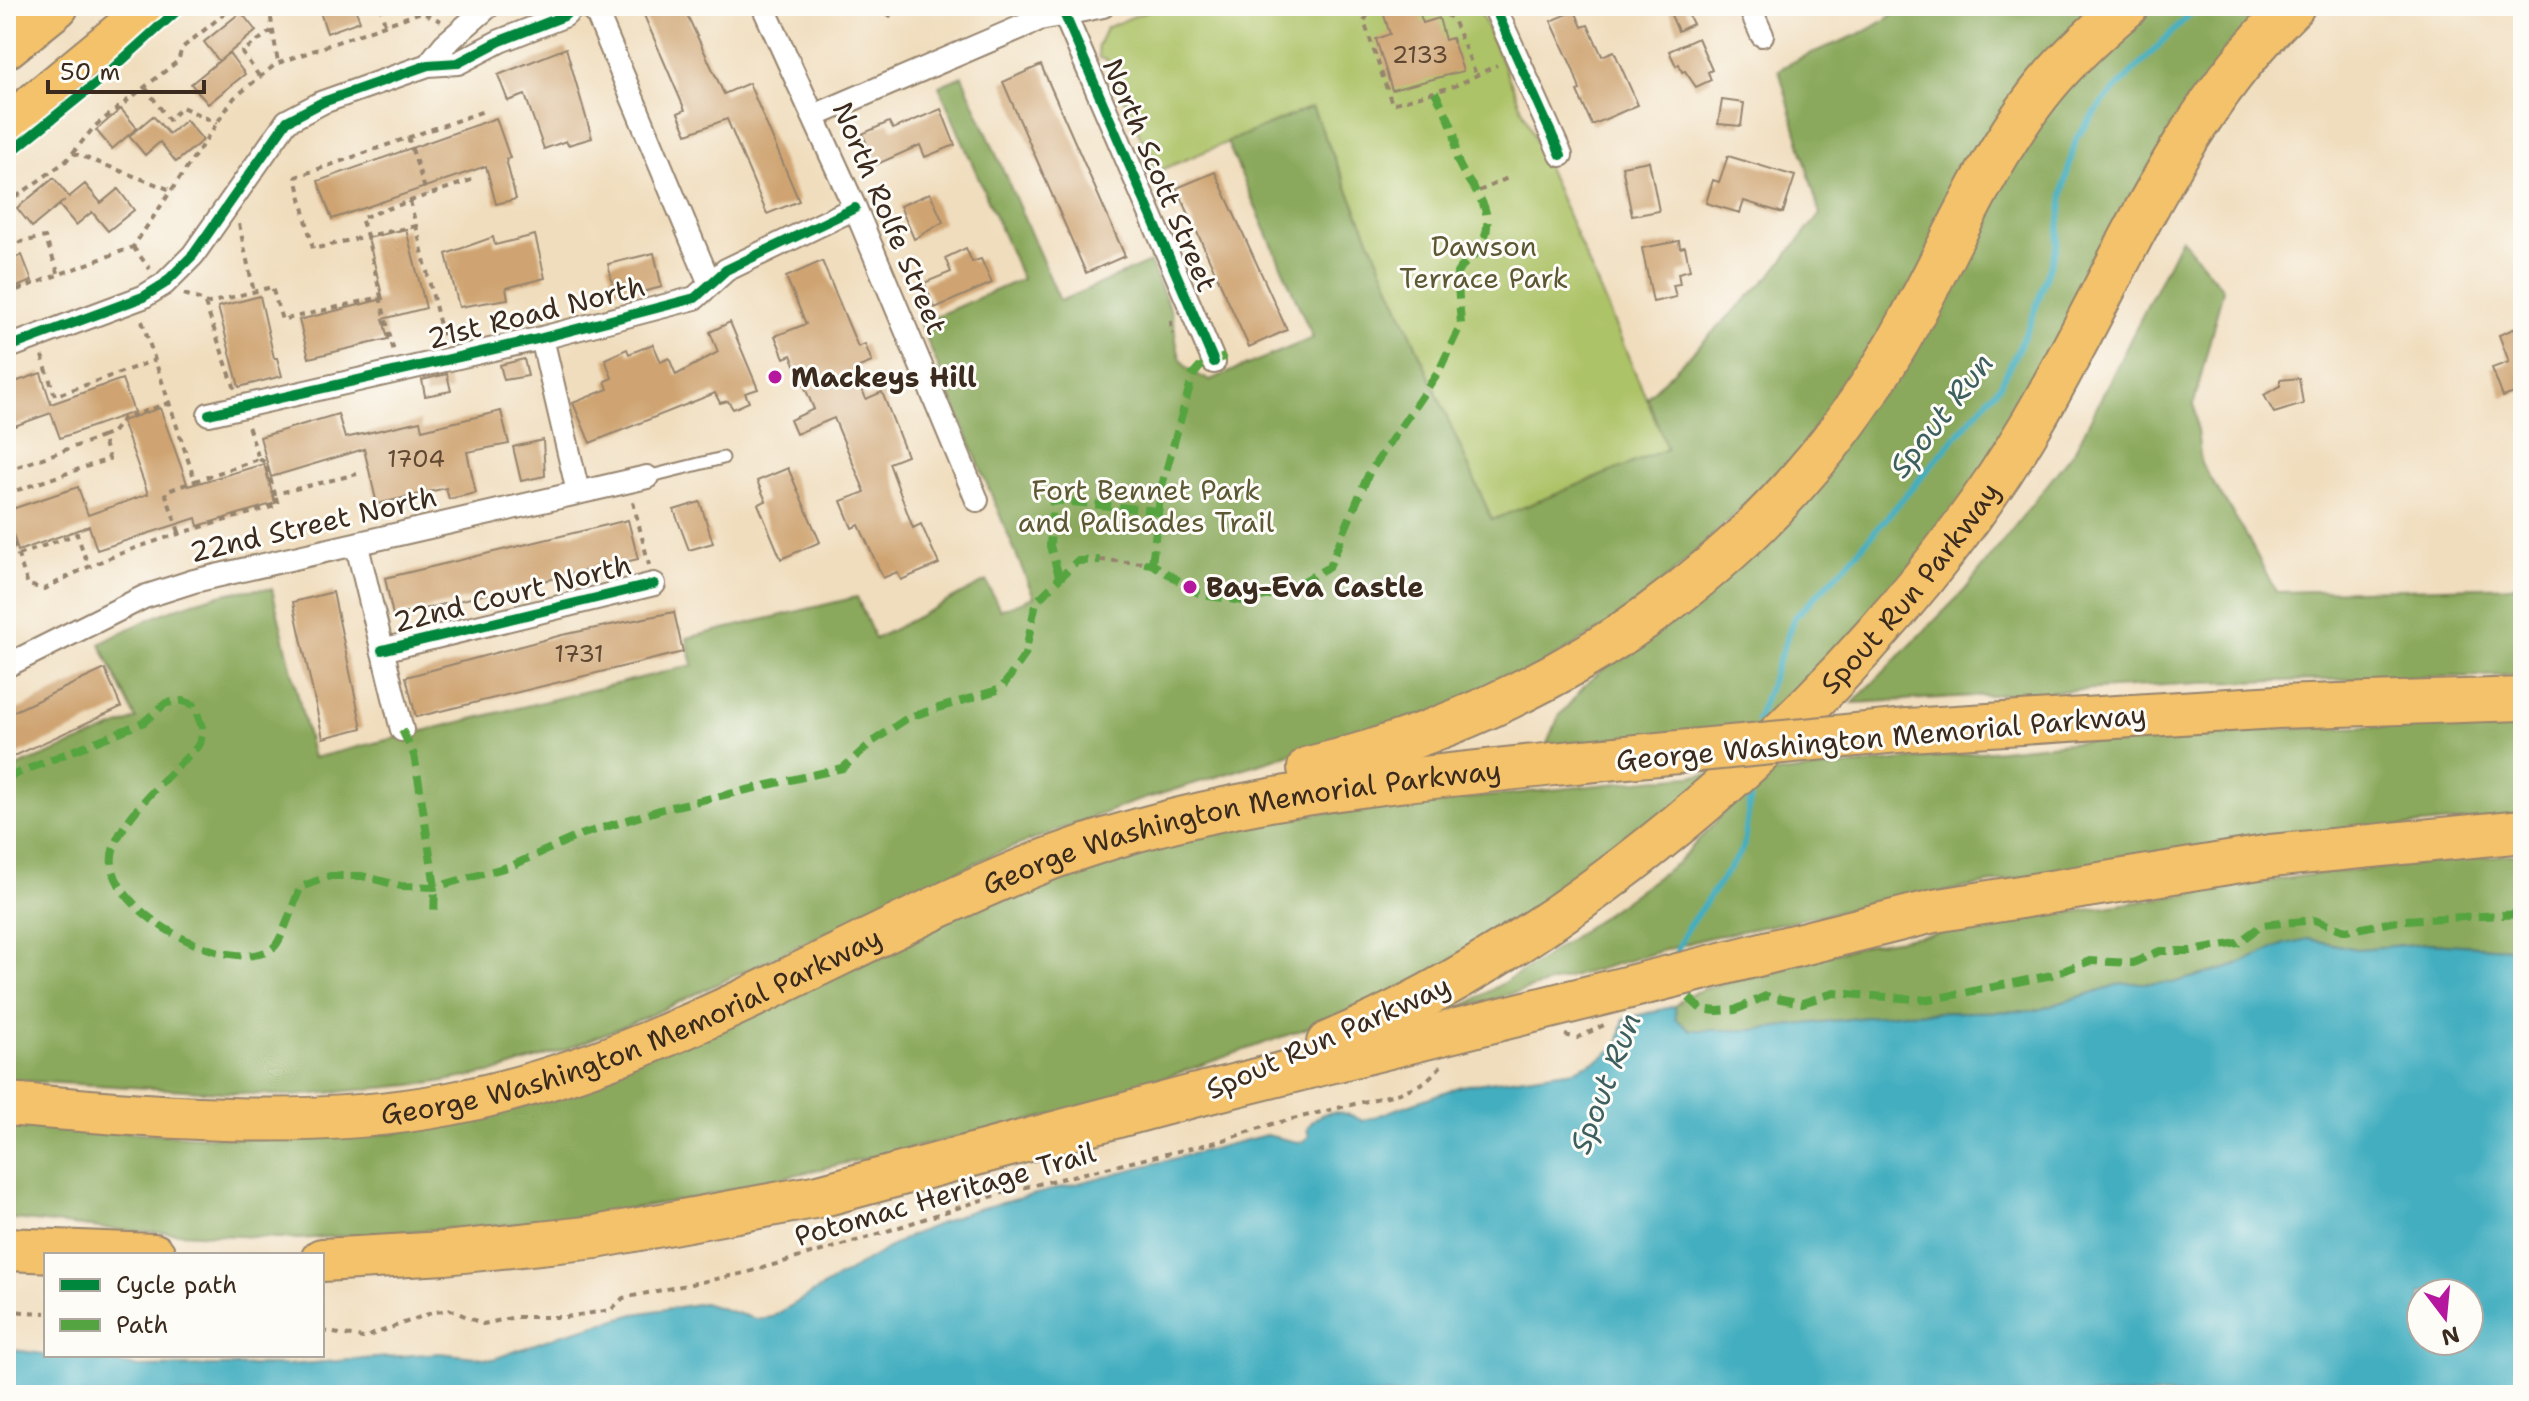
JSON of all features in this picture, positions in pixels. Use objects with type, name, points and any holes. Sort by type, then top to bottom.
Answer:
[{"type":"highway","points":[[6,47],[57,6]]},
{"type":"highway","points":[[1086,845],[1191,797],[1373,752],[1465,720],[1578,662],[1680,591],[1778,501],[1843,424],[1897,344],[1994,162],[2023,116],[2073,55],[2127,6]]},
{"type":"highway","name":"Spout Run Parkway","points":[[1193,1096],[1351,1034],[1455,982],[1556,916],[1619,869],[1791,722],[1888,620],[1989,491],[2051,390],[2168,172],[2203,114],[2241,63],[2293,6]]},
{"type":"highway","name":"George Washington Memorial Parkway","points":[[6,1104],[228,1121],[385,1113],[481,1097],[631,1051],[757,996],[999,879],[1086,845],[1193,813],[1297,793],[1554,764],[1908,730],[2277,707],[2523,699]]},
{"type":"highway","points":[[324,1260],[521,1246],[671,1226],[894,1178],[1193,1096],[1605,1006],[1700,969],[1949,909],[2271,856],[2523,831]]},
{"type":"highway","points":[[6,1232],[134,1253]]},
{"type":"highway","points":[[6,1249],[99,1253]]},
{"type":"main road","points":[[6,124],[149,6]]},
{"type":"street","points":[[428,65],[445,44],[489,6]]},
{"type":"street","points":[[6,348],[143,297],[164,284],[193,255],[287,121],[323,102],[428,65],[458,63],[500,41],[564,16],[575,6]]},
{"type":"street","points":[[588,6],[598,16],[710,284]]},
{"type":"street","name":"North Rolfe Street","points":[[763,6],[855,208],[977,500]]},
{"type":"street","points":[[814,116],[1063,10],[1103,6]]},
{"type":"street","points":[[1494,6],[1561,155]]},
{"type":"street","points":[[1749,6],[1762,35]]},
{"type":"street","name":"North Scott Street","points":[[1063,10],[1214,362]]},
{"type":"street","name":"21st Road North","points":[[209,414],[542,338],[695,298],[726,270],[855,208]]},
{"type":"street","points":[[542,338],[578,492]]},
{"type":"street","name":"22nd Street North","points":[[6,666],[144,597],[194,581],[647,477]]},
{"type":"street","name":"22nd Court North","points":[[357,546],[402,730]]},
{"type":"street","name":"22nd Court North","points":[[382,650],[654,584]]},
{"type":"lane","points":[[647,477],[723,458]]},
{"type":"path","points":[[6,204],[72,153],[95,126],[178,61],[182,48],[234,6]]},
{"type":"path","points":[[269,6],[279,63]]},
{"type":"path","points":[[380,6],[385,24]]},
{"type":"path","points":[[6,294],[133,247],[234,98],[259,76],[279,63],[436,6]]},
{"type":"path","points":[[877,6],[896,20]]},
{"type":"path","points":[[1368,6],[1371,10],[1364,21],[1392,104],[1455,86],[1503,62]]},
{"type":"path","points":[[1437,6],[1453,20],[1476,74]]},
{"type":"path","points":[[421,12],[450,25]]},
{"type":"path","points":[[259,76],[242,52],[271,31]]},
{"type":"path","points":[[145,87],[169,120],[182,107],[217,123]]},
{"type":"path","points":[[416,226],[313,249],[296,177],[484,111]]},
{"type":"path","points":[[408,137],[427,195]]},
{"type":"path","points":[[72,153],[171,190]]},
{"type":"path","points":[[1479,191],[1510,177]]},
{"type":"path","points":[[394,352],[361,218],[474,179]]},
{"type":"path","points":[[410,201],[443,341]]},
{"type":"path","points":[[239,222],[254,292]]},
{"type":"path","points":[[6,245],[45,237],[59,275]]},
{"type":"path","points":[[133,247],[150,269]]},
{"type":"path","points":[[184,294],[205,304],[272,287],[282,320],[380,297]]},
{"type":"path","points":[[205,304],[237,395]]},
{"type":"path","points":[[1171,313],[1172,334]]},
{"type":"path","points":[[42,356],[55,396],[155,360]]},
{"type":"path","points":[[6,471],[112,433],[123,419],[169,403]]},
{"type":"path","points":[[6,494],[109,459],[102,437]]},
{"type":"path","points":[[6,520],[28,585],[45,589],[88,565],[179,532],[278,505],[265,462],[259,459]]},
{"type":"path","points":[[275,494],[357,474]]},
{"type":"path","points":[[179,532],[165,492],[195,481]]},
{"type":"path","points":[[633,502],[654,584]]},
{"type":"path","points":[[18,555],[77,534],[88,565]]},
{"type":"path","points":[[1100,560],[1144,563]]},
{"type":"path","points":[[1553,1032],[1577,1038],[1600,1030],[1605,1006]]},
{"type":"path","points":[[6,1311],[44,1313]]},
{"type":"green space","name":"Dawson Terrace Park","points":[[1158,6],[1478,6],[1668,449],[1492,521],[1312,107],[1156,172],[1107,60],[1099,58],[1098,46],[1106,28]]},
{"type":"green space","name":"Fort Bennet Park and Palisades Trail","points":[[1902,6],[2100,6],[1813,439],[1672,574],[1616,620],[1485,699],[1388,724],[1131,803],[992,855],[651,1015],[567,1049],[495,1072],[433,1083],[293,1096],[6,1080],[6,771],[136,719],[100,644],[140,623],[227,593],[272,589],[313,758],[693,665],[687,638],[857,597],[875,639],[986,581],[1000,610],[1034,597],[920,323],[1022,279],[939,86],[962,76],[1060,301],[1150,262],[1170,309],[1182,361],[1197,375],[1210,380],[1313,338],[1227,142],[1312,107],[1492,520],[1667,449],[1647,397],[1772,274],[1820,214],[1779,70],[1874,27]]},
{"type":"green space","points":[[2153,6],[2279,6],[1994,460],[1897,585],[1770,726],[1546,746],[1559,716],[1588,682],[1736,560],[2026,133],[2122,29]]},
{"type":"green space","points":[[2181,238],[2223,289],[2194,403],[2201,464],[2244,531],[2276,592],[2523,586],[2523,675],[2200,683],[1853,703],[1964,591],[2076,448]]},
{"type":"green space","points":[[2523,724],[2523,815],[2198,847],[1891,901],[1707,938],[1459,1009],[1538,962],[1677,863],[1760,775],[2185,731]]},
{"type":"green space","points":[[1718,773],[1595,874],[1379,1003],[1067,1112],[699,1197],[558,1221],[298,1239],[119,1230],[6,1218],[6,1121],[203,1137],[301,1138],[401,1132],[971,907],[1186,833],[1313,814]]},
{"type":"green space","points":[[2523,853],[2523,949],[2429,943],[2357,949],[2308,939],[2229,968],[2172,983],[2123,983],[2035,1011],[1903,1013],[1752,1030],[1691,1030],[1676,1019],[1675,1006],[1687,995],[1750,974],[1870,944],[2315,874]]},
{"type":"water","points":[[2308,939],[2357,949],[2429,943],[2523,949],[2523,1395],[6,1395],[6,1349],[44,1354],[44,1357],[140,1367],[288,1365],[439,1353],[494,1359],[560,1335],[635,1314],[703,1303],[756,1319],[772,1317],[907,1237],[970,1211],[1266,1135],[1302,1143],[1309,1136],[1307,1129],[1312,1122],[1325,1113],[1348,1114],[1363,1121],[1461,1086],[1575,1070],[1600,1059],[1618,1045],[1624,1019],[1675,1006],[1676,1019],[1691,1030],[1752,1030],[1903,1013],[2035,1011],[2123,983],[2172,983],[2229,968],[2285,944]]},
{"type":"building","points":[[318,6],[354,6],[360,21],[327,33]]},
{"type":"building","points":[[640,6],[683,6],[724,94],[749,83],[799,201],[767,214],[727,119],[687,134],[678,113],[685,110]]},
{"type":"building","points":[[1381,6],[1417,6],[1423,23],[1439,18],[1445,40],[1452,38],[1463,71],[1392,90],[1376,39],[1390,34]]},
{"type":"building","points":[[1667,6],[1684,6],[1693,24],[1678,31]]},
{"type":"building","points":[[1575,11],[1582,27],[1588,25],[1602,56],[1614,51],[1638,105],[1592,125],[1577,91],[1580,90],[1573,69],[1551,21]]},
{"type":"building","points":[[241,12],[256,31],[219,61],[204,42]]},
{"type":"building","points":[[1698,38],[1712,70],[1708,72],[1711,80],[1696,87],[1679,64],[1676,66],[1669,51]]},
{"type":"building","points":[[566,48],[592,138],[568,145],[566,141],[544,149],[525,95],[508,101],[498,75]]},
{"type":"building","points":[[229,53],[245,74],[208,104],[191,84]]},
{"type":"building","points":[[1041,65],[1125,256],[1086,273],[1003,82]]},
{"type":"building","points":[[1722,100],[1744,103],[1741,126],[1718,124]]},
{"type":"building","points":[[121,109],[137,128],[112,149],[96,130]]},
{"type":"building","points":[[941,109],[955,145],[925,157],[920,145],[873,166],[862,144],[866,142],[862,134],[889,122],[893,129]]},
{"type":"building","points":[[153,116],[169,134],[186,120],[203,140],[176,162],[160,142],[145,155],[129,136]]},
{"type":"building","points":[[496,118],[510,158],[506,159],[516,199],[496,204],[486,166],[332,219],[318,181]]},
{"type":"building","points":[[1728,156],[1795,176],[1783,213],[1744,201],[1740,213],[1706,203],[1713,180],[1719,182]]},
{"type":"building","points":[[1649,161],[1659,211],[1632,216],[1622,166]]},
{"type":"building","points":[[1215,172],[1287,330],[1249,347],[1177,188]]},
{"type":"building","points":[[54,178],[69,197],[85,184],[101,203],[118,189],[134,210],[108,231],[92,212],[76,225],[59,205],[65,200],[32,227],[17,208]]},
{"type":"building","points":[[930,193],[943,222],[914,239],[900,206]]},
{"type":"building","points":[[406,229],[426,308],[383,319],[388,339],[309,358],[299,320],[383,299],[368,238]]},
{"type":"building","points":[[535,235],[545,278],[506,288],[508,299],[459,307],[446,254],[493,237],[495,245]]},
{"type":"building","points":[[1679,241],[1680,248],[1685,247],[1690,270],[1678,273],[1680,284],[1673,285],[1676,297],[1653,302],[1642,248]]},
{"type":"building","points":[[966,248],[972,262],[981,259],[992,283],[935,308],[924,283],[951,272],[945,258]]},
{"type":"building","points":[[654,253],[662,287],[630,295],[628,286],[614,290],[608,264]]},
{"type":"building","points":[[22,255],[32,281],[6,291],[6,261]]},
{"type":"building","points":[[822,261],[858,347],[865,344],[872,362],[854,369],[866,399],[882,392],[907,456],[889,463],[913,528],[921,524],[939,564],[901,580],[897,572],[883,578],[859,525],[852,528],[841,501],[865,492],[834,418],[796,434],[790,420],[814,409],[791,355],[784,358],[775,336],[806,324],[786,277]]},
{"type":"building","points":[[260,296],[274,358],[277,358],[282,376],[239,387],[218,307]]},
{"type":"building","points":[[730,322],[758,389],[745,393],[749,402],[733,409],[728,401],[720,403],[715,393],[590,443],[573,403],[608,389],[605,381],[612,378],[605,359],[627,349],[629,354],[653,344],[661,362],[669,358],[676,375],[718,352],[710,332]]},
{"type":"building","points":[[2523,325],[2523,393],[2520,391],[2503,397],[2492,368],[2509,362],[2499,335]]},
{"type":"building","points":[[524,359],[528,376],[504,380],[500,365]]},
{"type":"building","points":[[41,373],[51,404],[122,379],[134,412],[60,438],[51,413],[6,429],[6,385]]},
{"type":"building","points":[[447,374],[451,391],[425,396],[422,380]]},
{"type":"building","points":[[2299,378],[2303,404],[2274,413],[2264,395],[2280,386],[2280,380]]},
{"type":"building","points":[[160,408],[188,486],[264,464],[275,503],[198,526],[196,518],[97,550],[89,526],[18,551],[6,511],[78,487],[88,515],[148,494],[122,421]]},
{"type":"building","points":[[501,411],[509,444],[467,452],[476,493],[449,499],[446,488],[377,504],[364,449],[271,477],[260,437],[338,414],[345,438],[420,421],[422,430]]},
{"type":"building","points":[[543,440],[545,476],[521,481],[513,447]]},
{"type":"building","points":[[788,468],[820,542],[781,559],[758,504],[766,501],[757,481]]},
{"type":"building","points":[[700,502],[713,543],[689,550],[674,510]]},
{"type":"building","points":[[628,520],[638,559],[393,616],[385,578]]},
{"type":"building","points":[[333,592],[362,728],[323,738],[293,602]]},
{"type":"building","points":[[674,612],[683,652],[416,717],[406,677],[562,635]]},
{"type":"building","points":[[105,669],[121,707],[6,760],[6,715]]},
{"type":"waterway","name":"Spout Run","points":[[1757,720],[1794,618],[1847,564],[2001,384],[2030,324],[2057,246],[2064,186],[2076,139],[2101,104],[2193,11],[2203,6]]},
{"type":"waterway","name":"Spout Run","points":[[1673,961],[1686,930],[1743,849],[1751,794]]},
{"type":"marked path","points":[[1144,563],[1152,564],[1202,595],[1242,601],[1284,592],[1329,567],[1369,473],[1439,371],[1461,324],[1457,273],[1479,250],[1486,232],[1485,208],[1455,154],[1456,140],[1452,126],[1435,92]]},
{"type":"marked path","points":[[1152,564],[1161,489],[1193,375],[1200,367],[1229,355]]},
{"type":"marked path","points":[[1059,576],[1050,546],[1053,500],[1157,511]]},
{"type":"marked path","points":[[6,778],[144,722],[166,703],[183,701],[194,705],[203,730],[200,744],[129,820],[114,847],[113,870],[124,892],[144,914],[171,932],[200,946],[229,954],[255,955],[277,943],[301,887],[330,876],[362,876],[401,886],[435,887],[511,866],[580,835],[663,809],[843,768],[872,742],[909,717],[1001,689],[1025,655],[1036,602],[1077,561],[1100,560]]},
{"type":"marked path","points":[[402,730],[414,755],[419,783],[435,887],[434,916]]},
{"type":"marked path","points":[[1689,998],[1701,1009],[1717,1011],[1735,1010],[1766,996],[1802,1003],[1834,993],[1929,1000],[2052,975],[2090,961],[2133,963],[2160,951],[2191,951],[2238,943],[2262,925],[2314,920],[2346,931],[2404,920],[2523,914]]},
{"type":"cycle path","points":[[6,156],[99,81],[182,6]]},
{"type":"cycle path","points":[[6,348],[143,297],[164,284],[193,255],[287,121],[323,102],[428,65],[458,63],[500,41],[564,16],[575,6]]},
{"type":"cycle path","points":[[1061,6],[1214,362]]},
{"type":"cycle path","points":[[1494,6],[1561,155]]},
{"type":"cycle path","points":[[209,414],[542,338],[695,298],[726,270],[855,208]]},
{"type":"cycle path","points":[[382,650],[654,584]]},
{"type":"place","name":"Mackeys Hill","points":[[775,377]]},
{"type":"place","name":"Bay-Eva Castle","points":[[1190,587]]}]
